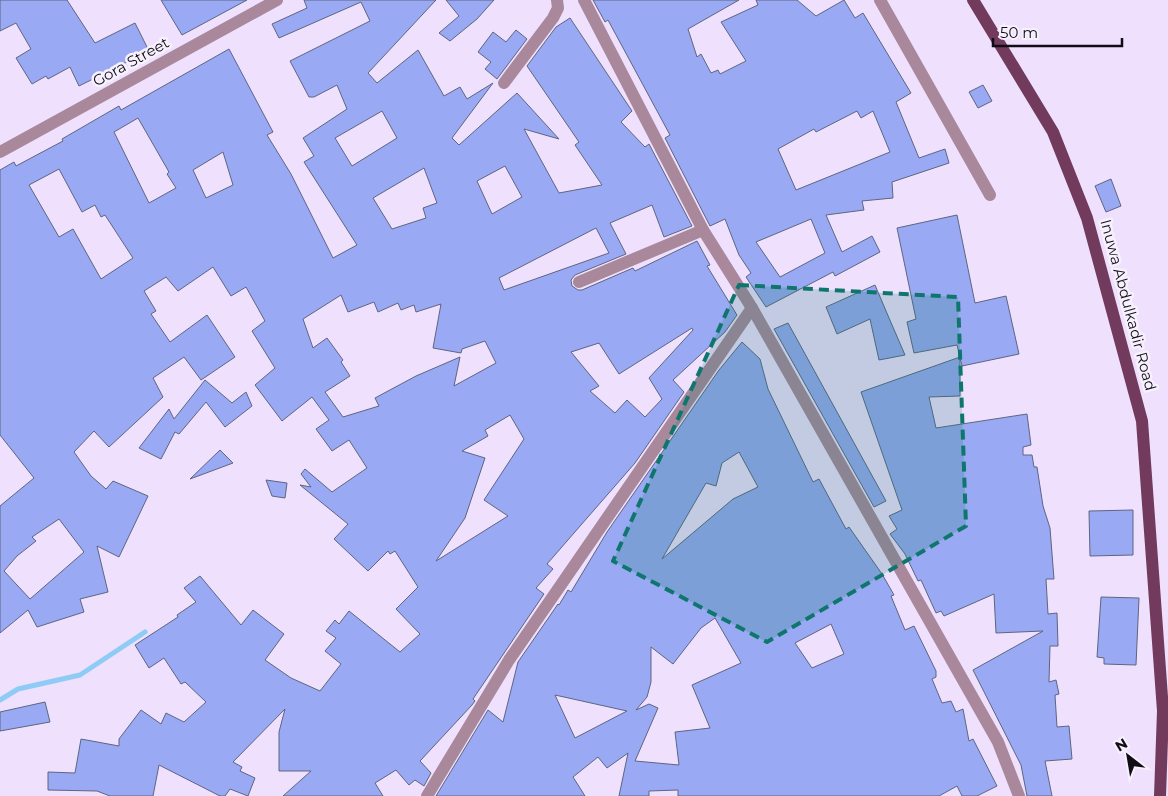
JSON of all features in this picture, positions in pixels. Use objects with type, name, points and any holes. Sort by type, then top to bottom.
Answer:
[{"type":"main road","name":"Inuwa Abdulkadir Road","points":[[972,0],[1053,132],[1088,218],[1142,421],[1166,711],[1160,796]]},
{"type":"street","name":"Gora Street","points":[[0,152],[278,0]]},
{"type":"street","points":[[504,83],[553,18],[558,8],[557,0]]},
{"type":"street","points":[[584,0],[703,230],[752,308],[998,742],[1019,796]]},
{"type":"street","points":[[880,0],[990,195]]},
{"type":"street","points":[[579,282],[703,230]]},
{"type":"street","points":[[427,796],[509,660],[752,308]]},
{"type":"highlighted area","points":[[739,285],[958,297],[966,526],[767,642],[613,561]]},
{"type":"building","points":[[0,0],[67,0],[95,43],[135,23],[149,51],[79,86],[70,67],[48,79],[46,76],[32,84],[16,58],[31,49],[16,23],[0,31]]},
{"type":"building","points":[[161,0],[247,0],[182,35]]},
{"type":"building","points":[[304,0],[436,0],[368,73],[377,83],[418,50],[444,96],[460,87],[467,99],[493,83],[452,138],[459,145],[517,93],[559,139],[524,129],[559,193],[602,185],[575,145],[579,142],[527,66],[556,27],[570,18],[632,111],[621,122],[645,147],[649,144],[692,226],[664,237],[652,205],[610,223],[626,254],[575,275],[571,280],[572,286],[582,290],[633,268],[635,271],[697,241],[710,265],[707,266],[737,315],[725,332],[673,380],[684,392],[635,463],[547,564],[553,569],[536,588],[544,594],[473,699],[475,701],[420,761],[431,773],[424,786],[415,780],[409,785],[396,770],[375,783],[383,796],[283,796],[311,771],[279,771],[279,732],[285,709],[233,762],[242,767],[240,771],[255,778],[248,796],[230,789],[225,796],[220,796],[159,765],[153,796],[110,796],[97,791],[48,790],[48,772],[75,773],[81,739],[119,746],[119,739],[141,710],[161,724],[166,713],[184,722],[206,702],[185,682],[181,684],[164,658],[149,668],[135,645],[178,617],[177,615],[196,602],[184,588],[200,576],[241,625],[253,610],[284,634],[265,660],[291,678],[320,691],[341,664],[325,651],[336,638],[326,631],[335,620],[339,624],[349,611],[400,652],[420,634],[396,609],[418,587],[395,551],[390,554],[388,551],[368,571],[334,539],[348,524],[300,485],[311,487],[301,474],[305,469],[332,492],[367,468],[349,440],[332,451],[316,429],[329,420],[312,397],[282,421],[255,385],[275,368],[252,331],[265,321],[246,287],[231,296],[213,267],[178,291],[166,277],[144,291],[156,311],[151,314],[170,342],[207,315],[235,357],[201,380],[184,357],[153,378],[163,397],[109,447],[94,431],[74,452],[91,476],[106,489],[113,481],[148,496],[119,557],[97,546],[108,592],[80,599],[84,612],[37,627],[28,610],[0,633],[0,506],[34,478],[0,435],[0,170],[14,162],[16,166],[63,141],[62,139],[119,106],[121,110],[229,49],[273,132],[267,135],[291,174],[333,258],[357,245],[304,162],[314,156],[303,138],[347,109],[337,85],[314,97],[309,97],[290,61],[370,21],[361,2],[279,38],[272,24],[307,8]],"holes":[[[382,111],[397,138],[352,166],[335,138]],[[138,118],[176,188],[149,203],[114,132]],[[223,152],[233,185],[206,198],[193,170]],[[505,166],[522,197],[492,214],[477,181]],[[424,168],[437,203],[423,208],[426,218],[392,229],[373,198]],[[59,169],[82,212],[95,205],[101,217],[105,215],[133,258],[101,279],[73,229],[59,237],[29,185]],[[596,228],[609,253],[504,290],[499,278]],[[341,295],[348,312],[374,302],[378,312],[398,303],[401,310],[414,305],[416,312],[441,304],[433,348],[461,353],[462,349],[485,341],[496,363],[454,386],[460,357],[416,376],[375,398],[379,406],[343,417],[325,392],[350,376],[341,362],[343,360],[327,338],[313,348],[303,319]],[[692,328],[693,330],[649,378],[662,399],[645,417],[627,400],[615,413],[590,391],[599,386],[571,352],[599,343],[619,374]],[[510,415],[524,439],[484,500],[508,516],[436,561],[465,518],[485,458],[462,451],[488,436],[485,430]],[[59,519],[84,552],[30,599],[4,571],[17,556],[36,541],[32,537]]]},
{"type":"building","points":[[446,0],[494,0],[477,19],[450,41],[439,33],[459,16]]},
{"type":"building","points":[[593,0],[739,0],[688,29],[697,57],[701,54],[711,73],[718,70],[720,74],[746,61],[721,22],[758,5],[756,0],[797,0],[816,16],[844,0],[855,18],[863,13],[911,93],[896,102],[919,158],[945,149],[949,163],[892,182],[893,198],[862,201],[864,210],[826,215],[842,252],[872,236],[880,252],[835,276],[833,272],[766,307],[746,277],[751,273],[739,255],[725,219],[710,226],[665,138],[670,135],[608,20],[605,22]],"holes":[[[857,111],[861,118],[873,111],[890,152],[796,190],[778,149],[814,129],[816,132]],[[811,219],[825,253],[780,277],[756,242]]]},
{"type":"building","points":[[516,30],[527,39],[497,79],[485,69],[491,62],[478,52],[493,32],[506,42]]},
{"type":"building","points":[[983,85],[992,101],[978,108],[969,92]]},
{"type":"building","points":[[1111,179],[1121,206],[1106,212],[1095,186]]},
{"type":"building","points":[[957,215],[975,303],[1006,296],[1019,354],[962,366],[960,358],[960,396],[929,397],[936,428],[1027,414],[1031,445],[1023,447],[1023,455],[1032,455],[1034,467],[1037,467],[1043,506],[1050,528],[1054,579],[1046,579],[1048,614],[1057,613],[1058,646],[1050,646],[1049,682],[1056,680],[1059,694],[1055,695],[1057,727],[1069,726],[1072,759],[1045,761],[1052,796],[1027,796],[1021,765],[973,670],[1043,631],[996,633],[994,594],[944,616],[941,611],[936,613],[921,580],[918,581],[905,554],[890,534],[897,529],[889,516],[902,510],[861,392],[960,357],[957,345],[914,353],[907,322],[916,319],[897,228]]},
{"type":"building","points":[[875,285],[905,355],[879,360],[870,319],[837,334],[826,307]]},
{"type":"building","points":[[788,323],[886,501],[874,507],[774,329]]},
{"type":"building","points":[[742,342],[760,359],[768,389],[813,482],[819,479],[846,529],[849,527],[882,574],[894,595],[891,596],[905,630],[914,626],[936,671],[936,677],[932,679],[942,703],[951,701],[956,712],[963,709],[969,741],[973,739],[997,786],[977,796],[962,796],[957,786],[939,796],[678,796],[678,790],[649,791],[649,796],[619,796],[628,753],[607,768],[598,757],[573,777],[585,796],[436,796],[488,710],[503,722],[518,662],[568,590],[571,592],[607,532],[719,370]],"holes":[[[739,452],[758,487],[733,499],[662,559],[706,483],[716,486],[722,463]],[[715,618],[741,663],[692,685],[710,728],[675,732],[679,765],[635,761],[658,708],[649,704],[636,710],[647,697],[651,682],[651,647],[673,664],[701,628]],[[831,624],[844,654],[812,668],[795,643]],[[555,695],[627,711],[575,738]]]},
{"type":"building","points":[[205,380],[232,403],[246,392],[252,406],[225,427],[206,402],[179,434],[175,432],[161,459],[139,448],[169,409],[174,419]]},
{"type":"building","points":[[220,450],[233,463],[190,479]]},
{"type":"building","points":[[266,480],[287,483],[285,498],[272,496]]},
{"type":"building","points":[[1133,510],[1133,555],[1090,556],[1089,511]]},
{"type":"building","points":[[1101,597],[1139,598],[1136,665],[1104,664],[1104,658],[1097,657]]},
{"type":"building","points":[[45,702],[50,722],[0,731],[0,712]]},
{"type":"waterway","points":[[0,700],[18,689],[80,675],[145,632]]}]
